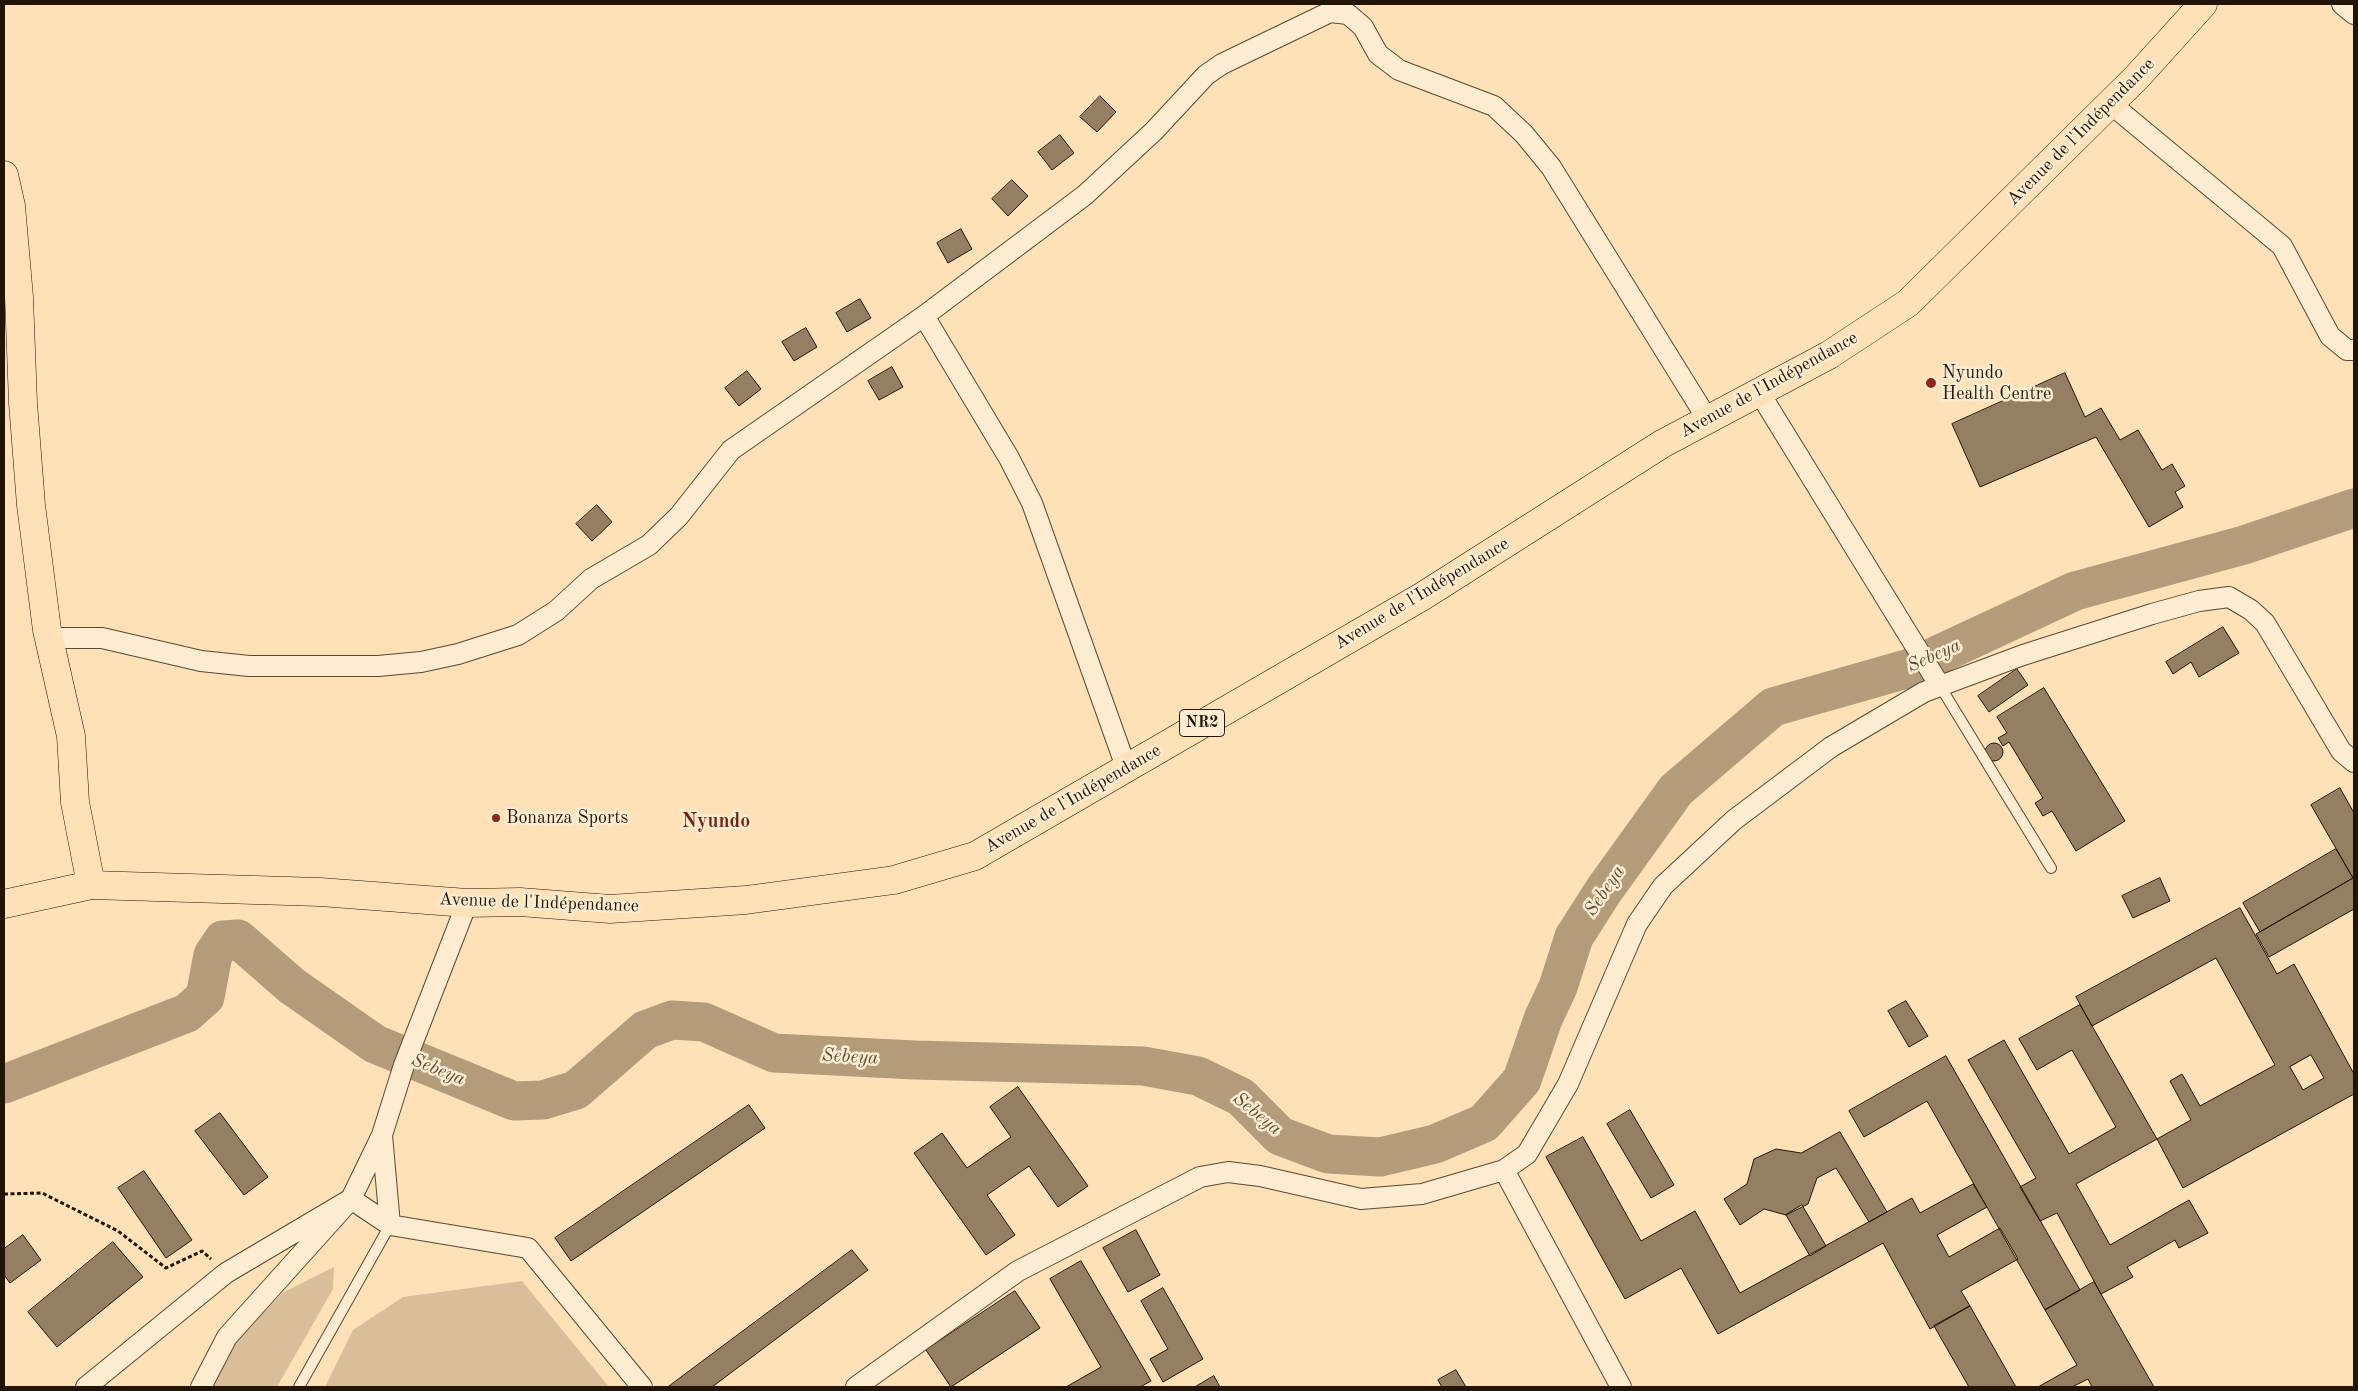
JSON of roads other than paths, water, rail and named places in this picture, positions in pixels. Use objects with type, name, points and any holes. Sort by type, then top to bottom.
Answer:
[{"type":"main road","name":"Avenue de l'Indépendance","points":[[4,904],[91,885],[320,892],[467,903],[520,902],[610,909],[746,900],[894,880],[975,856],[1126,766],[1423,596],[1662,444],[1829,355],[1908,303],[2112,104],[2203,4]]},
{"type":"main road","points":[[4,175],[11,206],[19,297],[31,505],[43,602],[69,721],[75,802],[91,885]]},
{"type":"street","points":[[2342,4],[2354,14]]},
{"type":"street","points":[[50,638],[102,638],[211,662],[249,666],[378,666],[421,662],[458,654],[518,635],[556,611],[591,579],[648,545],[678,516],[731,450],[924,316],[1085,195],[1154,131],[1206,75],[1222,64],[1330,8],[1348,14],[1363,27],[1378,54],[1399,70],[1494,106],[1524,134],[1551,167],[1708,420]]},
{"type":"street","points":[[2112,104],[2282,246],[2330,336],[2347,350],[2354,350]]},
{"type":"street","points":[[924,316],[1009,458],[1032,503],[1126,766]]},
{"type":"street","points":[[1759,392],[1940,686]]},
{"type":"street","points":[[856,1387],[1018,1271],[1200,1177],[1228,1172],[1260,1176],[1361,1200],[1422,1194],[1504,1170],[1527,1154],[1568,1084],[1637,924],[1663,886],[1734,820],[1832,747],[1924,692],[2023,655],[2152,614],[2199,601],[2229,597],[2251,610],[2265,624],[2341,751],[2354,762]]},
{"type":"street","points":[[201,1387],[228,1337],[351,1199],[382,1135],[404,1065],[467,903]]},
{"type":"street","points":[[382,1135],[390,1226]]},
{"type":"street","points":[[1504,1170],[1621,1387]]},
{"type":"street","points":[[351,1199],[390,1226],[528,1248],[642,1387]]},
{"type":"street","points":[[86,1387],[226,1273],[351,1199]]},
{"type":"lane","points":[[1940,686],[2051,868]]},
{"type":"lane","points":[[299,1387],[390,1226]]},
{"type":"waterway","name":"Sebeya","points":[[4,1084],[187,1013],[205,997],[213,955],[223,940],[238,939],[292,986],[375,1044],[514,1101],[543,1100],[576,1090],[645,1030],[672,1020],[704,1022],[774,1053],[915,1060],[1143,1066],[1198,1076],[1241,1097],[1280,1136],[1328,1154],[1380,1157],[1435,1144],[1484,1123],[1522,1080],[1543,1019],[1558,987],[1574,937],[1604,890],[1676,790],[1773,707],[1910,668],[2075,591],[2244,545],[2354,508]]},
{"type":"place","name":"Nyundo Health Centre","points":[[1931,383]]},
{"type":"place","name":"Bonanza Sports","points":[[496,818]]},
{"type":"district","name":"Nyundo","points":[[716,822]]}]
